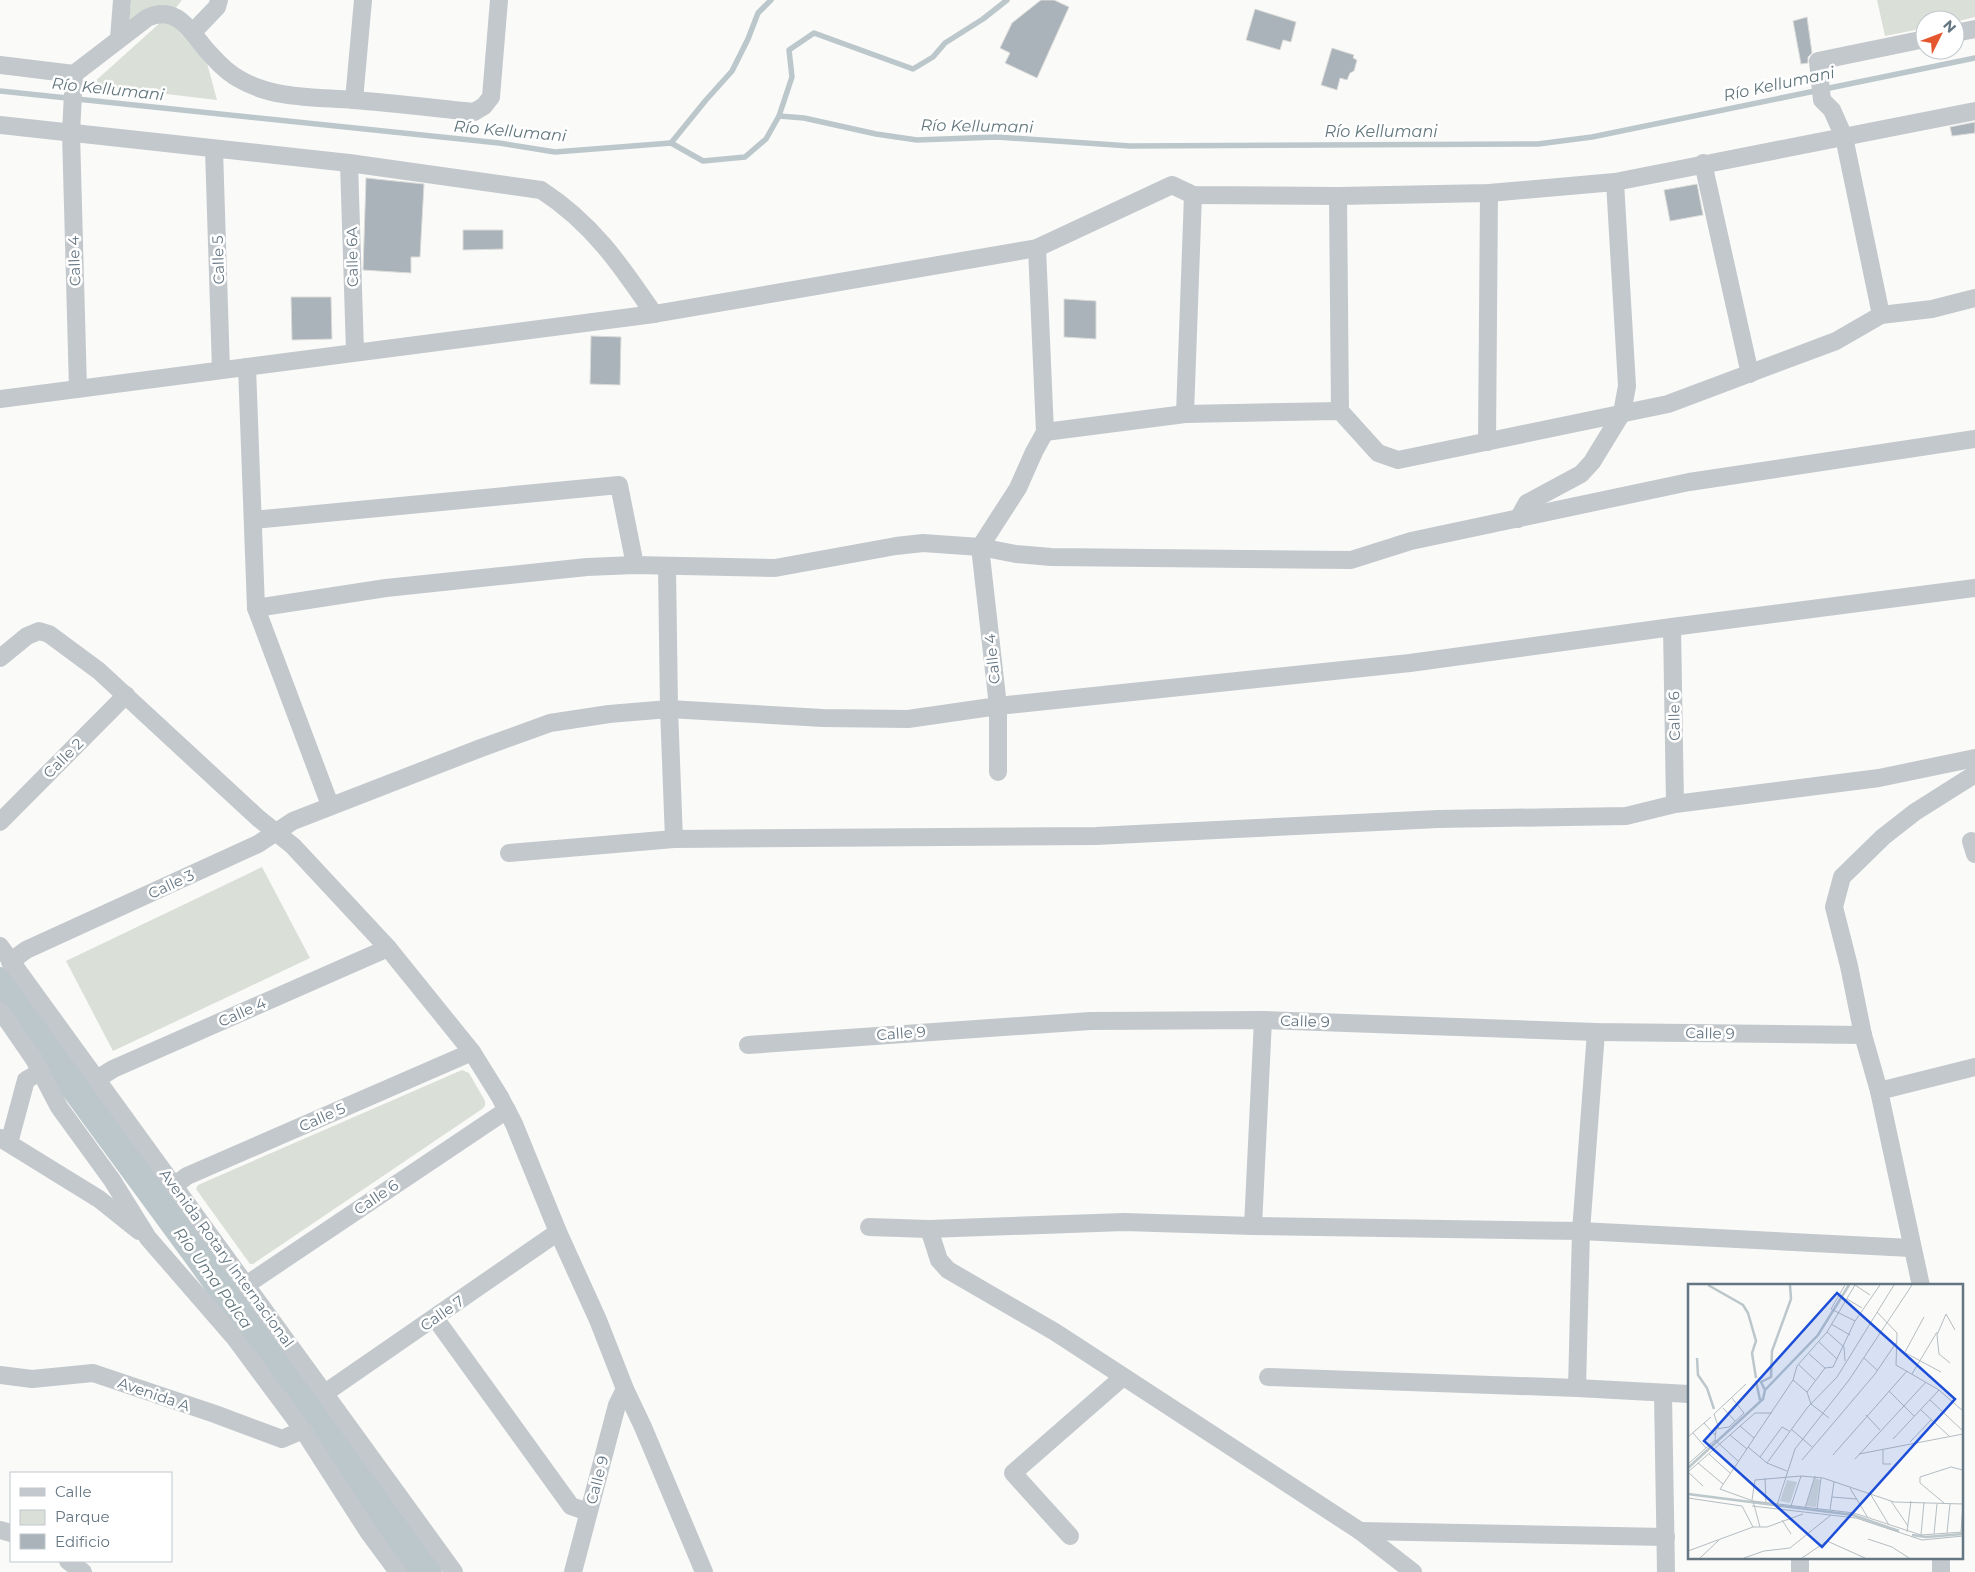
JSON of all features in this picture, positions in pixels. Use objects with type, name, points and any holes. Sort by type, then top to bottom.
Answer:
[{"type":"street","points":[[120,39],[122,0]]},
{"type":"street","points":[[193,32],[216,7],[219,0]]},
{"type":"street","points":[[354,100],[363,0]]},
{"type":"street","points":[[0,65],[74,80],[120,39],[157,13],[176,18],[193,32],[211,56],[241,80],[270,92],[474,112],[484,106],[491,97],[500,0]]},
{"type":"street","points":[[1881,315],[1844,137],[1832,110],[1822,100],[1818,80],[1818,61],[1915,41]]},
{"type":"street","name":"Calle 4","points":[[74,80],[71,132],[78,389]]},
{"type":"street","points":[[0,399],[654,314],[1036,248],[1172,185],[1193,195],[1338,196],[1489,193],[1614,182],[1975,111]]},
{"type":"street","points":[[0,126],[71,132],[349,163],[541,190],[564,205],[591,230],[620,264],[654,314]]},
{"type":"street","name":"Calle 5","points":[[214,149],[221,370]]},
{"type":"street","name":"Calle 6A","points":[[349,163],[354,352]]},
{"type":"street","points":[[1703,163],[1750,374]]},
{"type":"street","points":[[1518,519],[1526,503],[1581,474],[1592,462],[1622,413],[1627,386],[1614,182]]},
{"type":"street","points":[[1486,442],[1489,193]]},
{"type":"street","points":[[1185,414],[1193,195]]},
{"type":"street","points":[[1338,196],[1340,411],[1378,453],[1398,460],[1668,404],[1836,341],[1881,315],[1932,309],[1975,298]]},
{"type":"street","points":[[980,547],[1018,488],[1045,432],[1036,248]]},
{"type":"street","points":[[247,367],[256,608],[330,806]]},
{"type":"street","points":[[1045,432],[1185,414],[1340,411]]},
{"type":"street","points":[[256,608],[386,588],[577,568],[636,565],[775,568],[896,546],[924,543],[980,547],[1016,554],[1051,557],[1351,560],[1411,541],[1690,482],[1975,439]]},
{"type":"street","points":[[253,520],[619,485],[636,565]]},
{"type":"street","name":"Calle 4","points":[[980,547],[998,706],[998,772]]},
{"type":"street","points":[[667,566],[669,709],[674,839]]},
{"type":"street","name":"Calle 3","points":[[10,962],[26,950],[258,844],[293,821],[550,723],[609,714],[669,709],[823,718],[908,719],[998,706],[1410,664],[1672,627],[1975,588]]},
{"type":"street","name":"Calle 6","points":[[1672,627],[1675,804]]},
{"type":"street","points":[[0,658],[28,636],[38,631],[49,634],[99,671],[275,833],[293,846],[388,948],[472,1052],[507,1110],[558,1232],[598,1320],[624,1389],[647,1435],[704,1572]]},
{"type":"street","name":"Calle 2","points":[[0,822],[126,695]]},
{"type":"street","points":[[509,853],[674,839],[1096,836],[1438,819],[1626,816],[1675,804],[1879,778],[1975,758]]},
{"type":"street","points":[[1920,1284],[1911,1248],[1879,1091],[1863,1036],[1834,907],[1842,877],[1883,837],[1915,812],[1975,774]]},
{"type":"street","name":"Avenida Rotary Internacional","points":[[0,946],[454,1572]]},
{"type":"street","name":"Calle 4","points":[[97,1079],[113,1069],[388,948]]},
{"type":"street","points":[[0,1010],[34,1059],[59,1107],[112,1180],[148,1238],[234,1338],[303,1430],[369,1533],[398,1572]]},
{"type":"street","points":[[1253,1226],[1263,1020]]},
{"type":"street","name":"Calle 9","points":[[748,1045],[1090,1021],[1263,1020],[1596,1032],[1863,1036]]},
{"type":"street","points":[[1577,1388],[1581,1231],[1596,1032]]},
{"type":"street","name":"Calle 5","points":[[175,1185],[187,1176],[472,1052]]},
{"type":"street","points":[[1879,1091],[1975,1067]]},
{"type":"street","points":[[40,1072],[26,1080],[5,1140],[99,1199],[148,1238]]},
{"type":"street","name":"Calle 6","points":[[246,1285],[507,1110]]},
{"type":"street","points":[[869,1227],[929,1230],[1124,1222],[1581,1231],[1911,1248]]},
{"type":"street","points":[[929,1230],[938,1260],[948,1270],[1055,1332],[1124,1376],[1360,1531],[1413,1572]]},
{"type":"street","name":"Calle 7","points":[[325,1393],[558,1232]]},
{"type":"street","points":[[435,1318],[571,1506],[588,1512]]},
{"type":"street","name":"Avenida A","points":[[0,1375],[32,1379],[93,1373],[215,1414],[282,1439],[303,1430]]},
{"type":"street","points":[[1070,1536],[1013,1473],[1124,1376]]},
{"type":"street","points":[[1268,1378],[1577,1388],[1688,1394]]},
{"type":"street","name":"Calle 9","points":[[573,1572],[617,1405],[624,1389]]},
{"type":"street","points":[[1664,1394],[1666,1572]]},
{"type":"street","points":[[1360,1531],[1666,1537]]},
{"type":"street","points":[[69,1562],[83,1572]]},
{"type":"green space","points":[[131,0],[182,0],[175,9],[129,22]]},
{"type":"green space","points":[[1877,0],[1975,0],[1975,17],[1965,20],[1965,10],[1915,10],[1915,30],[1885,36]]},
{"type":"green space","points":[[161,22],[172,24],[207,63],[217,100],[91,85]]},
{"type":"green space","points":[[262,867],[310,958],[113,1051],[66,961]]},
{"type":"green space","points":[[462,1070],[469,1073],[485,1101],[485,1106],[482,1109],[253,1264],[250,1264],[196,1189],[198,1185]]},
{"type":"building","points":[[1041,0],[1054,0],[1069,7],[1037,78],[1005,63],[1010,53],[1000,48],[1012,23]]},
{"type":"building","points":[[1255,9],[1296,22],[1291,42],[1283,40],[1280,50],[1246,40]]},
{"type":"building","points":[[1807,17],[1812,53],[1808,57],[1808,63],[1801,64],[1793,21]]},
{"type":"building","points":[[1332,48],[1354,55],[1353,58],[1357,60],[1354,71],[1350,73],[1347,80],[1340,78],[1337,90],[1321,85]]},
{"type":"building","points":[[1975,122],[1975,133],[1952,136],[1950,127]]},
{"type":"building","points":[[366,178],[424,184],[420,257],[411,257],[411,273],[363,270]]},
{"type":"building","points":[[1697,184],[1703,215],[1670,221],[1664,190]]},
{"type":"building","points":[[463,230],[503,230],[503,249],[463,250]]},
{"type":"building","points":[[291,297],[331,297],[332,339],[292,340]]},
{"type":"building","points":[[1064,299],[1096,301],[1096,339],[1064,337]]},
{"type":"building","points":[[591,336],[621,337],[620,385],[590,384]]},
{"type":"waterway","points":[[671,143],[732,71],[748,39],[758,13],[771,0]]},
{"type":"waterway","points":[[779,116],[792,77],[789,50],[814,33],[913,69],[933,57],[945,43],[983,19],[1007,0]]},
{"type":"waterway","name":"Río Kellumani","points":[[0,91],[499,143],[555,152],[671,143],[703,161],[745,157],[766,139],[779,116],[804,118],[876,134],[917,140],[997,137],[1130,146],[1538,144],[1592,137],[1975,58]]},
{"type":"waterway","name":"Río Uma Palca","points":[[0,983],[199,1254],[426,1572]]}]
